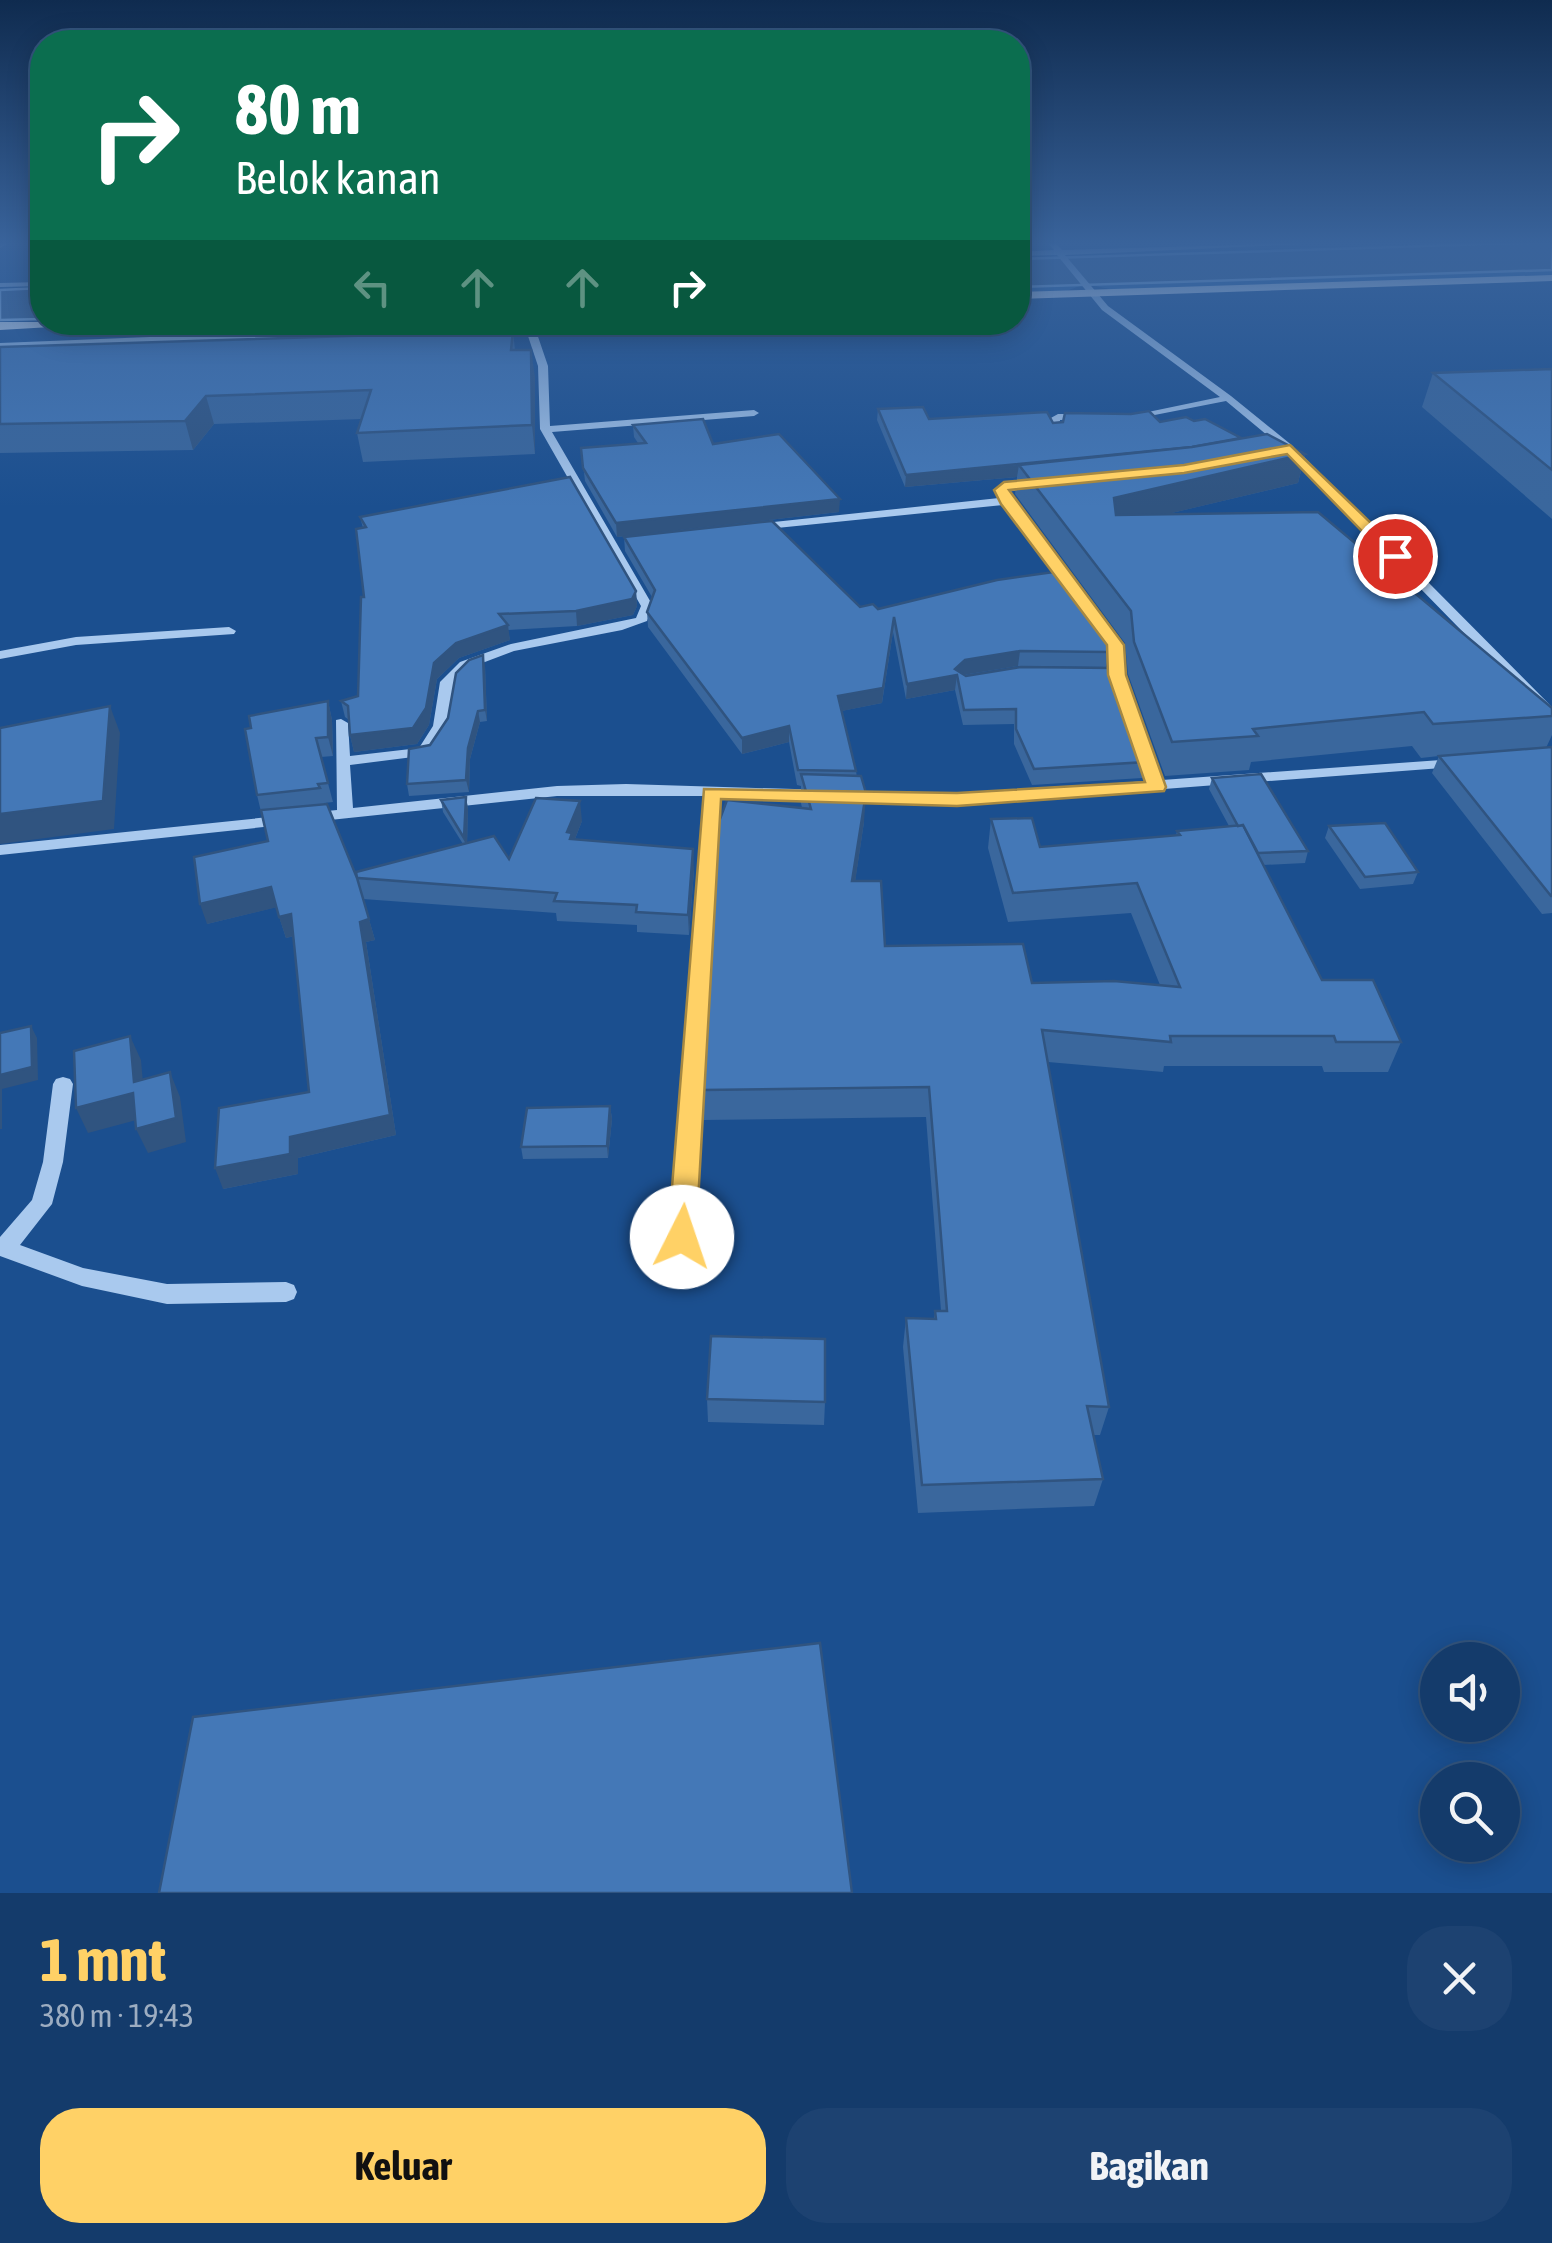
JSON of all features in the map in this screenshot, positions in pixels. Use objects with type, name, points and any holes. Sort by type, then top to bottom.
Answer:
[{"type":"street","points":[[1136,330],[1290,450],[1552,715]]},
{"type":"street","points":[[0,346],[277,335]]},
{"type":"street","points":[[342,761],[424,752],[440,727],[440,693],[457,668],[515,646],[607,631],[641,621],[647,606],[545,428],[542,366],[531,335]]},
{"type":"street","points":[[1114,420],[1228,398]]},
{"type":"street","points":[[545,428],[754,412]]},
{"type":"street","points":[[1054,429],[1058,416],[1098,419]]},
{"type":"street","points":[[1273,453],[1290,450]]},
{"type":"street","points":[[1045,482],[1004,486],[1002,490],[1006,501],[1115,645],[1117,675],[1156,787]]},
{"type":"street","points":[[748,528],[1006,501]]},
{"type":"street","points":[[611,544],[631,542]]},
{"type":"street","points":[[0,656],[76,641],[229,631]]},
{"type":"street","points":[[1098,675],[1117,675]]},
{"type":"street","points":[[340,723],[345,813]]},
{"type":"street","points":[[0,850],[557,791],[957,800],[1473,762]]},
{"type":"street","points":[[682,1237],[712,793]]},
{"type":"street","points":[[64,1084],[53,1162],[42,1204],[2,1247],[82,1277],[167,1294],[286,1292]]},
{"type":"building","points":[[513,335],[511,350],[531,350],[532,425],[357,433],[371,390],[206,396],[185,421],[0,424],[0,347]]},
{"type":"building","points":[[1552,369],[1552,470],[1433,373]]},
{"type":"building","points":[[923,407],[929,419],[1047,412],[1053,423],[1063,422],[1065,413],[1149,411],[1160,422],[1186,417],[1194,421],[1205,419],[1241,438],[1192,447],[906,475],[878,409]]},
{"type":"building","points":[[703,419],[713,444],[779,434],[840,499],[616,523],[583,468],[581,448],[646,443],[633,425]]},
{"type":"building","points":[[1267,434],[1305,454],[1114,498],[1116,515],[1318,512],[1552,708],[1552,716],[1433,724],[1424,712],[1253,729],[1258,736],[1172,742],[1134,642],[1131,611],[1019,465],[1192,447]]},
{"type":"building","points":[[570,477],[636,591],[632,599],[576,611],[499,614],[508,625],[456,643],[434,663],[426,708],[413,728],[350,735],[348,706],[341,701],[358,696],[364,597],[356,529],[366,527],[360,517]]},
{"type":"building","points":[[772,521],[860,607],[873,604],[878,609],[997,580],[1061,571],[1104,626],[1109,652],[1020,651],[965,660],[955,669],[966,676],[1021,667],[1112,668],[1145,762],[1034,769],[1016,729],[1016,709],[964,710],[957,675],[907,684],[894,617],[883,688],[838,696],[856,771],[798,770],[789,726],[742,738],[647,612],[655,590],[624,537]]},
{"type":"building","points":[[483,655],[485,710],[478,711],[468,748],[466,780],[407,784],[409,749],[430,745],[448,718],[456,673],[469,660]]},
{"type":"building","points":[[328,701],[328,737],[316,738],[328,783],[318,784],[320,788],[257,795],[245,729],[251,728],[249,716]]},
{"type":"building","points":[[110,706],[103,801],[0,814],[0,728]]},
{"type":"building","points":[[1552,747],[1552,896],[1551,896],[1439,756]]},
{"type":"building","points":[[801,774],[861,776],[866,793],[852,881],[881,881],[885,946],[1023,944],[1032,983],[1114,981],[1180,987],[1137,883],[1013,893],[991,819],[1032,818],[1040,847],[1180,835],[1177,831],[1243,825],[1322,980],[1373,980],[1401,1042],[1336,1042],[1334,1036],[1170,1036],[1171,1042],[1042,1030],[1109,1407],[1087,1406],[1103,1479],[922,1485],[906,1318],[936,1319],[935,1311],[947,1311],[929,1087],[702,1090],[717,827],[727,800],[811,809]]},
{"type":"building","points":[[1261,774],[1308,851],[1258,853],[1212,778]]},
{"type":"building","points":[[466,797],[464,838],[441,800]]},
{"type":"building","points":[[536,798],[580,801],[567,832],[572,833],[570,839],[693,849],[688,915],[636,912],[637,905],[554,901],[557,893],[357,878],[356,872],[494,836],[509,859]]},
{"type":"building","points":[[327,804],[369,919],[360,922],[390,1115],[290,1137],[290,1154],[215,1168],[219,1108],[309,1092],[291,914],[279,917],[271,887],[200,904],[194,857],[268,841],[261,810]]},
{"type":"building","points":[[1385,823],[1418,872],[1365,877],[1329,826]]},
{"type":"building","points":[[31,1026],[32,1067],[0,1075],[0,1033]]},
{"type":"building","points":[[130,1036],[134,1082],[170,1072],[176,1118],[136,1129],[133,1093],[76,1108],[74,1051]]},
{"type":"building","points":[[610,1106],[607,1146],[521,1147],[527,1108]]},
{"type":"building","points":[[711,1336],[825,1339],[825,1402],[707,1399]]},
{"type":"building","points":[[820,1643],[852,1893],[159,1893],[193,1717]]},
{"type":"route","points":[[682,1237],[712,793],[957,800],[1156,787],[1117,675],[1115,645],[1006,501],[1004,486],[1184,469],[1290,450],[1395,556]]}]
